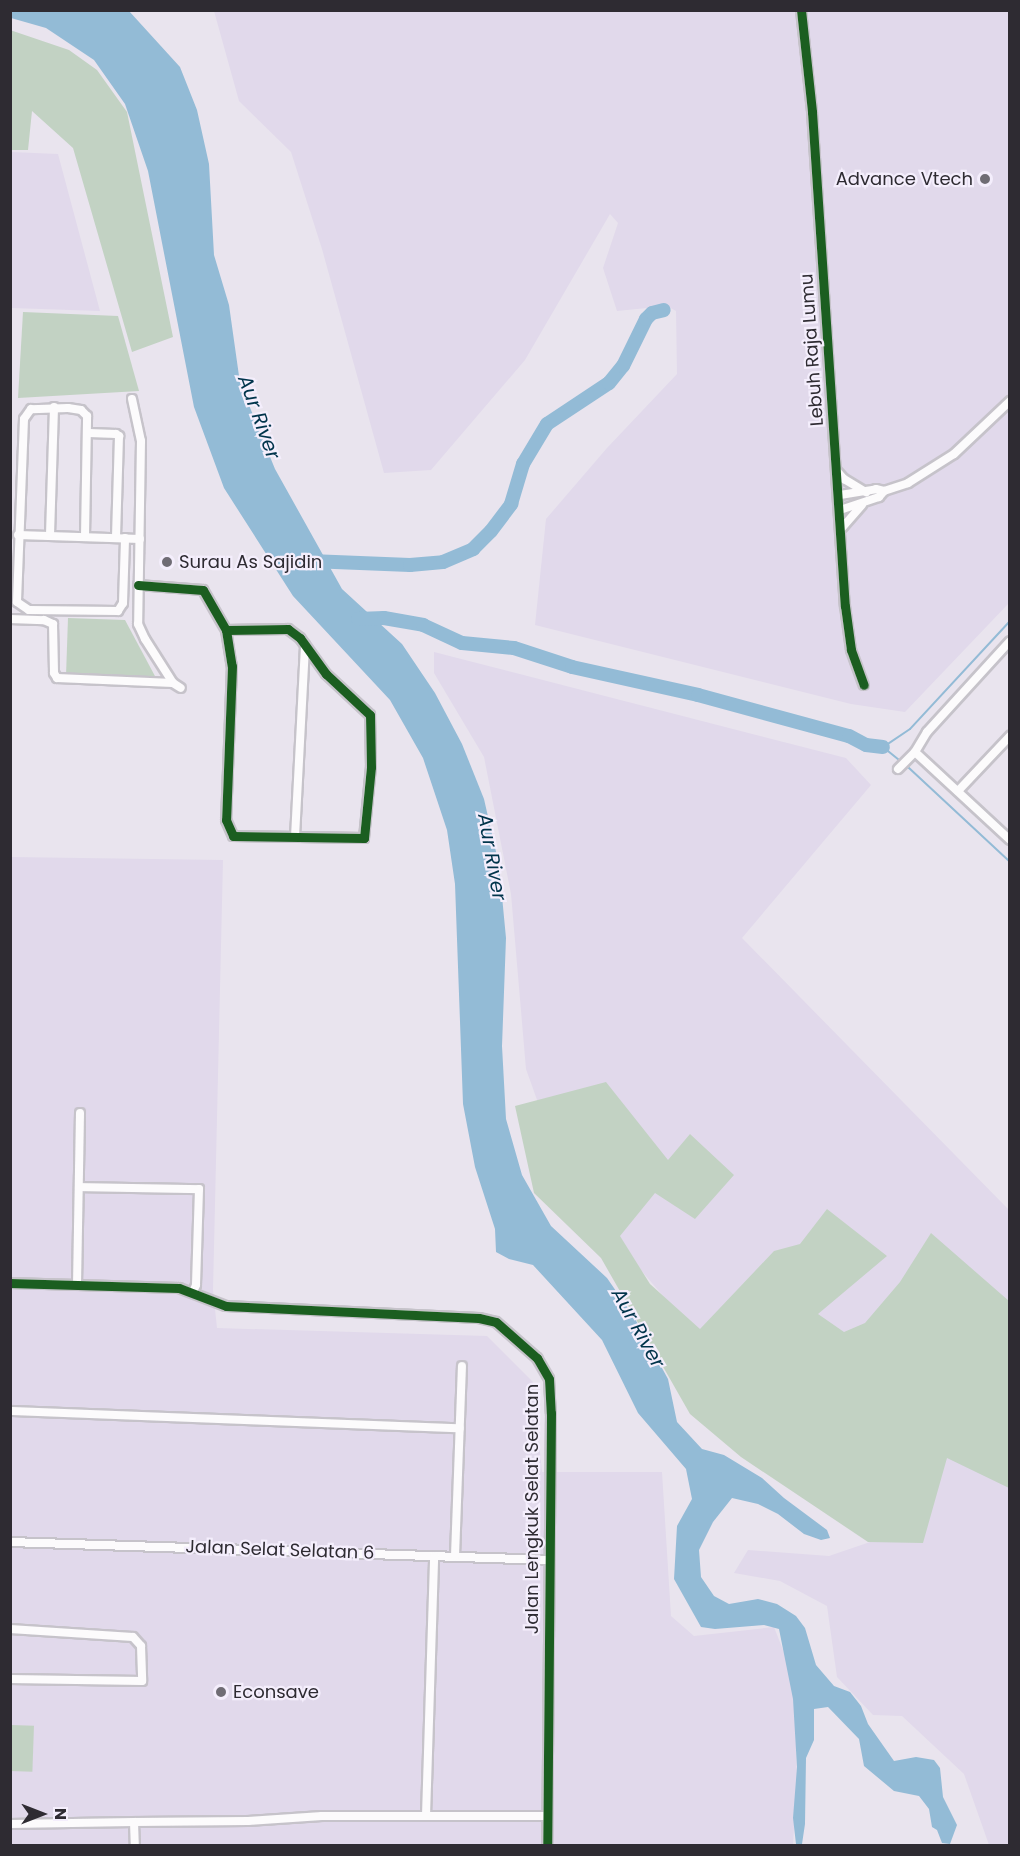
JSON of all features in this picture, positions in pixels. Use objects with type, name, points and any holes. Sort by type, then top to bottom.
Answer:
[{"type":"street","name":"Lebuh Raja Lumu","points":[[801,10],[812,112],[849,640],[864,685]]},
{"type":"street","points":[[132,399],[141,441],[138,585],[141,632],[172,683]]},
{"type":"street","points":[[840,495],[884,491],[908,483],[954,454],[1010,401]]},
{"type":"street","points":[[85,536],[89,433],[87,416],[81,410],[54,407],[31,409],[24,419],[18,535],[14,562],[17,602],[23,608],[118,611],[123,603],[125,538]]},
{"type":"street","points":[[50,535],[54,407]]},
{"type":"street","points":[[89,433],[119,436],[116,538]]},
{"type":"street","points":[[836,470],[844,479],[866,492]]},
{"type":"street","points":[[840,510],[879,497],[884,491]]},
{"type":"street","points":[[842,529],[865,502]]},
{"type":"street","points":[[18,535],[140,538]]},
{"type":"street","points":[[138,585],[203,590],[226,630],[232,666],[226,820],[231,832],[240,837],[364,838],[371,767],[370,715],[326,674],[300,638],[288,629],[226,630]]},
{"type":"street","points":[[10,619],[45,620],[53,624],[54,673],[57,678],[172,683],[181,688]]},
{"type":"street","points":[[898,769],[915,752],[927,732],[1010,642]]},
{"type":"street","points":[[295,837],[305,645]]},
{"type":"street","points":[[958,791],[1010,736]]},
{"type":"street","points":[[915,752],[1009,840]]},
{"type":"street","points":[[77,1285],[81,1113]]},
{"type":"street","points":[[79,1187],[198,1189],[196,1285],[193,1292]]},
{"type":"street","name":"Jalan Lengkuk Selat Selatan","points":[[10,1283],[179,1288],[226,1306],[479,1318],[496,1322],[537,1358],[549,1379],[547,1845]]},
{"type":"street","points":[[455,1557],[462,1366]]},
{"type":"street","points":[[10,1411],[460,1428]]},
{"type":"street","name":"Jalan Selat Selatan 6","points":[[10,1542],[549,1560]]},
{"type":"street","points":[[549,1549],[534,1559],[549,1574]]},
{"type":"street","points":[[426,1816],[434,1556]]},
{"type":"street","points":[[10,1629],[133,1636],[141,1646],[142,1681],[10,1679]]},
{"type":"street","points":[[10,1824],[426,1816],[547,1816]]},
{"type":"street","points":[[134,1822],[135,1845]]},
{"type":"shaded area","points":[[214,11],[1009,11],[1009,603],[905,712],[851,704],[535,625],[546,519],[607,448],[677,374],[676,311],[667,306],[617,311],[603,268],[618,223],[610,214],[525,360],[431,470],[384,473],[322,249],[291,152],[239,101]]},
{"type":"shaded area","points":[[11,152],[58,154],[100,311],[12,308],[11,335]]},
{"type":"shaded area","points":[[434,652],[846,758],[871,785],[742,938],[1009,1210],[1009,1845],[989,1845],[964,1774],[902,1716],[873,1715],[837,1677],[827,1606],[780,1581],[734,1573],[748,1550],[829,1556],[917,1526],[700,1339],[567,1184],[526,1069],[511,894],[484,757],[434,673]]},
{"type":"shaded area","points":[[11,857],[223,860],[213,1290],[217,1328],[487,1336],[533,1382],[542,1472],[662,1472],[671,1616],[694,1636],[774,1627],[794,1678],[797,1778],[793,1845],[11,1846]]},
{"type":"green space","points":[[10,30],[69,50],[97,70],[127,112],[173,337],[132,352],[73,148],[32,111],[28,150],[11,150]]},
{"type":"green space","points":[[23,312],[118,316],[139,391],[18,398]]},
{"type":"green space","points":[[68,618],[125,620],[156,678],[66,676]]},
{"type":"green space","points":[[606,1082],[668,1160],[690,1134],[734,1175],[695,1219],[655,1193],[620,1236],[650,1284],[700,1329],[774,1251],[800,1244],[827,1209],[887,1256],[818,1314],[844,1332],[865,1323],[900,1282],[931,1233],[1009,1301],[1009,1488],[947,1458],[923,1543],[868,1542],[741,1457],[690,1414],[601,1258],[534,1193],[515,1106]]},
{"type":"green space","points":[[11,1725],[34,1726],[32,1772],[10,1771]]},
{"type":"water","name":"Aur River","points":[[10,11],[129,11],[180,67],[197,110],[209,164],[214,255],[229,305],[240,383],[275,469],[342,589],[402,644],[435,693],[462,744],[484,799],[499,865],[506,938],[502,1046],[506,1119],[522,1175],[551,1226],[607,1278],[634,1317],[668,1379],[677,1422],[702,1449],[724,1455],[762,1478],[784,1498],[827,1530],[830,1538],[821,1540],[804,1534],[778,1514],[758,1504],[732,1498],[713,1522],[699,1550],[701,1577],[714,1596],[729,1604],[758,1599],[777,1604],[796,1616],[805,1628],[816,1665],[834,1686],[850,1692],[861,1706],[868,1724],[894,1761],[916,1757],[934,1760],[940,1768],[943,1797],[957,1825],[950,1844],[942,1843],[937,1830],[932,1827],[929,1809],[919,1796],[894,1791],[864,1766],[859,1739],[828,1707],[814,1709],[814,1740],[806,1758],[805,1824],[802,1844],[796,1844],[793,1818],[797,1767],[793,1699],[779,1629],[764,1625],[715,1629],[701,1627],[674,1579],[677,1526],[692,1499],[686,1469],[638,1413],[602,1340],[533,1265],[509,1259],[496,1252],[495,1229],[475,1167],[463,1104],[455,884],[447,830],[423,758],[390,700],[293,596],[224,488],[194,407],[148,171],[125,104],[94,60],[46,28],[11,18]]},
{"type":"waterway","points":[[310,561],[410,565],[443,562],[473,549],[491,531],[511,504],[523,464],[547,424],[609,383],[623,366],[646,319],[652,313],[664,310]]},
{"type":"waterway","points":[[358,619],[384,618],[423,625],[462,643],[514,648],[572,667],[698,695],[849,736],[866,745],[883,747]]},
{"type":"waterway","points":[[1010,621],[910,729],[883,747],[909,768],[1010,862]]},
{"type":"cycle path","points":[[801,10],[812,112],[845,606],[851,650],[864,685]]},
{"type":"cycle path","points":[[138,585],[203,590],[226,630],[232,666],[226,820],[233,836],[364,838],[371,767],[370,715],[326,674],[300,638],[288,629],[226,630]]},
{"type":"cycle path","points":[[10,1283],[179,1288],[226,1306],[479,1318],[496,1322],[537,1358],[549,1379],[551,1413],[547,1846]]},
{"type":"place","name":"Advance Vtech","points":[[985,179]]},
{"type":"place","name":"Surau As Sajidin","points":[[167,562]]},
{"type":"place","name":"Econsave","points":[[221,1692]]}]
